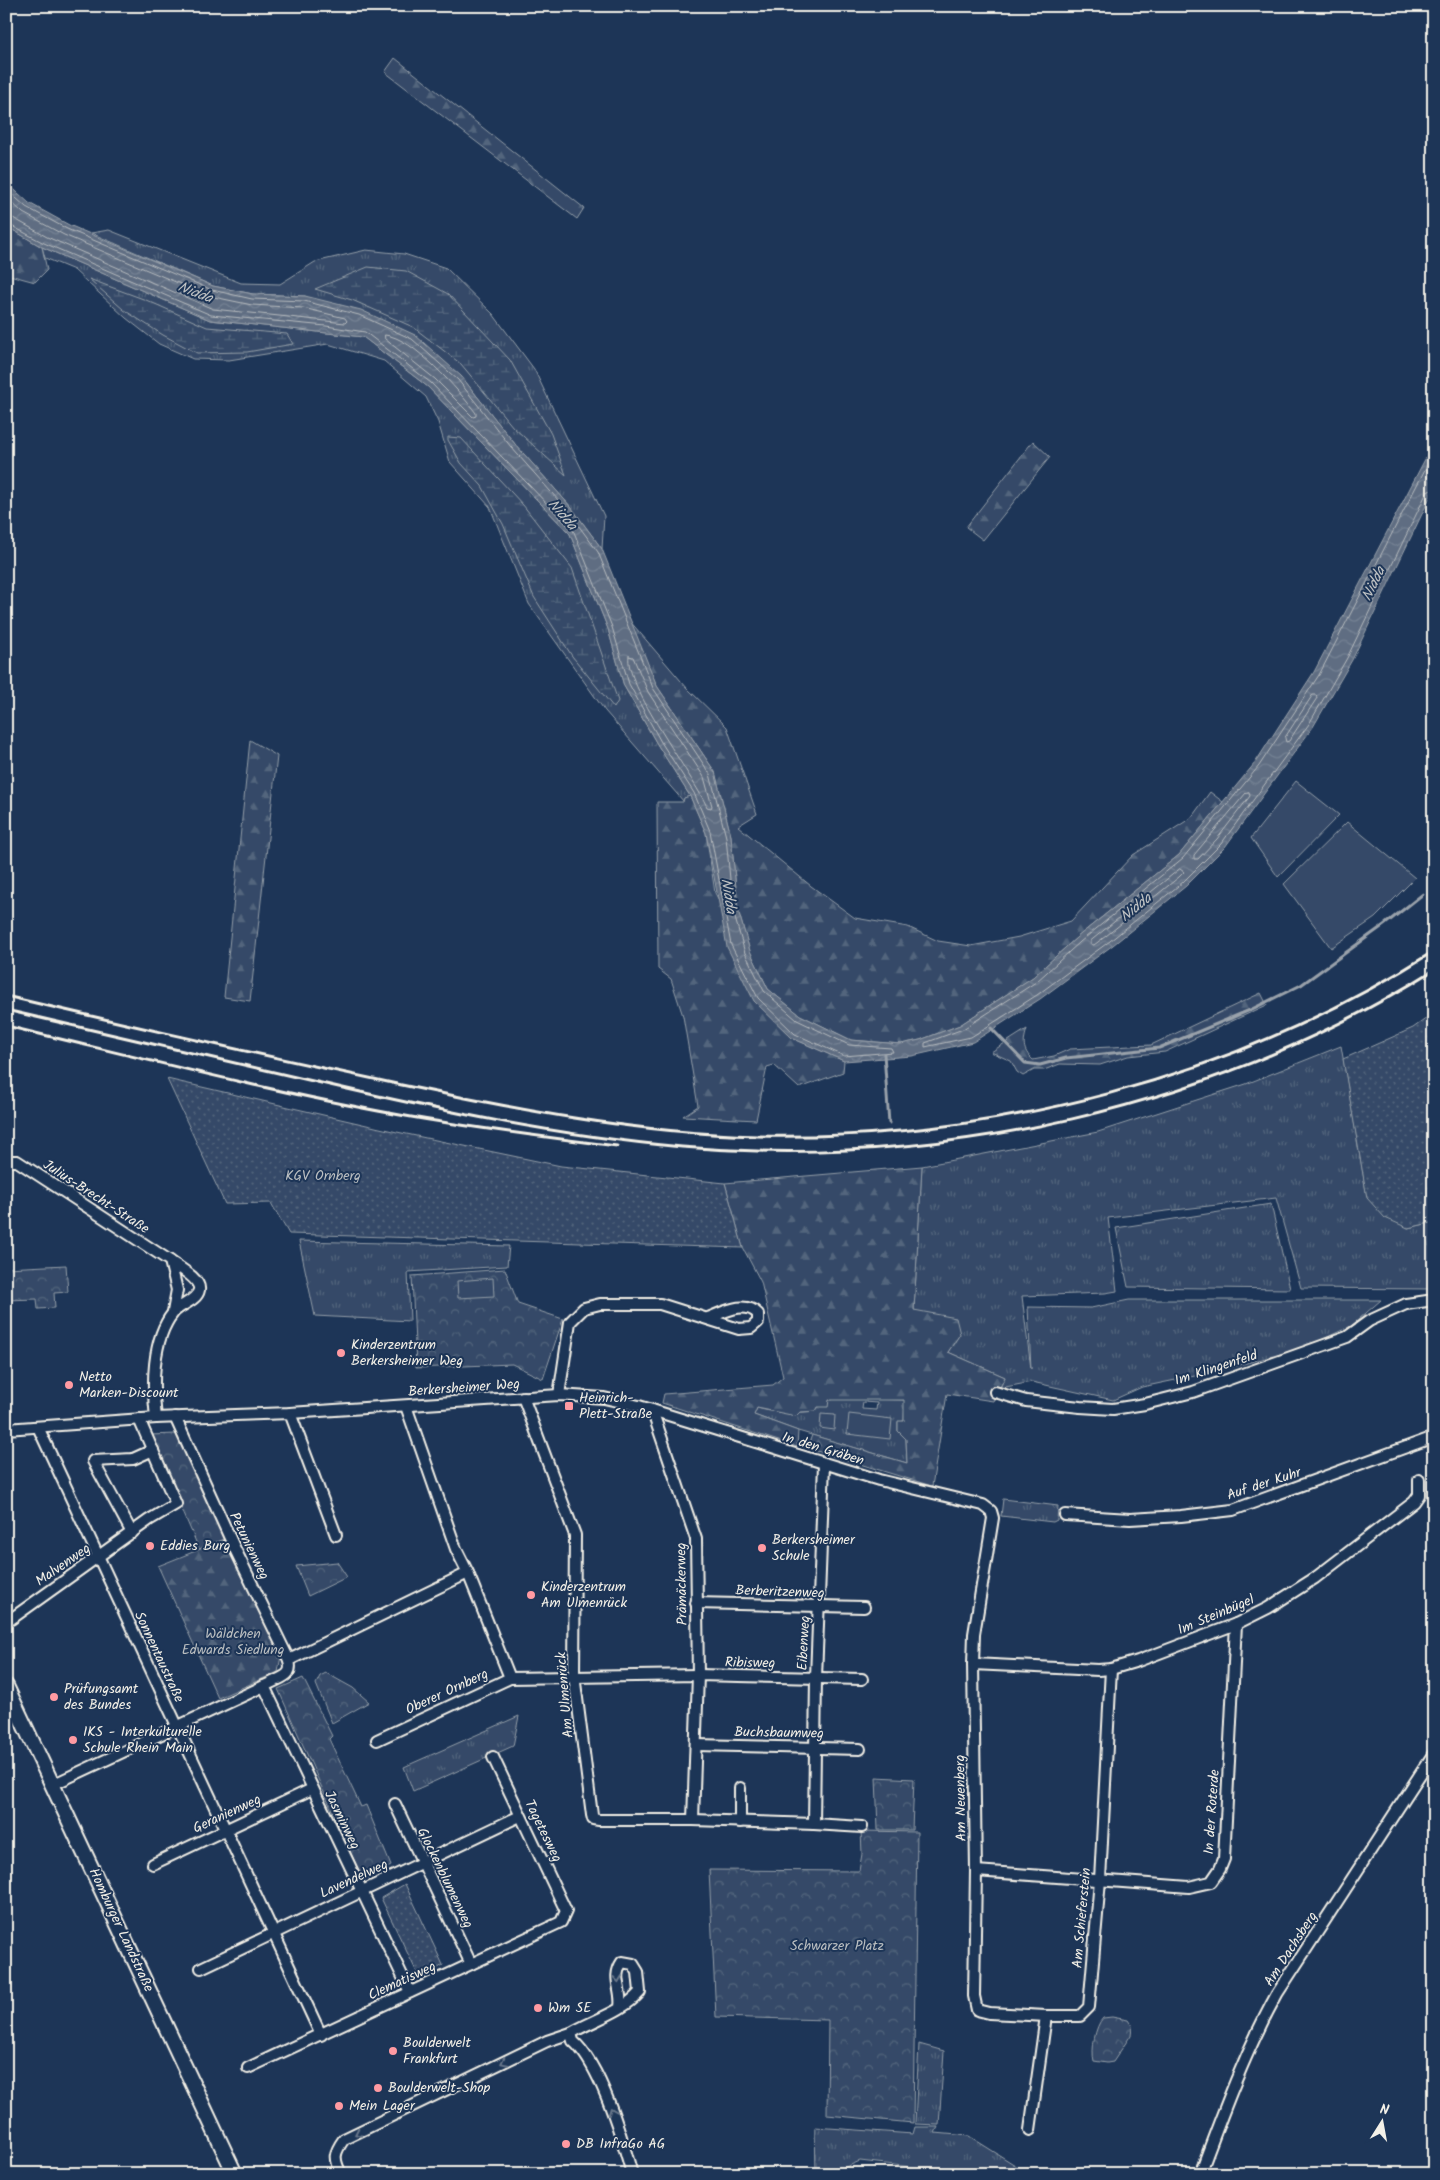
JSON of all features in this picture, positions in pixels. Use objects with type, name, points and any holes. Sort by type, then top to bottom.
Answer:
[{"type":"street","name":"Julius-Brecht-Straße","points":[[6,1160],[17,1161],[189,1275],[198,1285],[198,1294],[173,1312]]},
{"type":"street","name":"Julius-Brecht-Straße","points":[[156,1418],[154,1402],[157,1343],[173,1312],[177,1290],[170,1261]]},
{"type":"street","name":"Im Klingenfeld","points":[[995,1392],[1026,1400],[1080,1408],[1113,1409],[1145,1404],[1193,1392],[1347,1337],[1368,1321],[1406,1304],[1434,1300]]},
{"type":"street","points":[[559,1395],[570,1322],[584,1308],[600,1304],[660,1304],[708,1318]]},
{"type":"street","name":"Berkersheimer Weg","points":[[6,1429],[139,1419],[290,1413],[559,1395],[604,1398],[639,1406]]},
{"type":"street","name":"Am Ulmenrück","points":[[523,1397],[575,1535],[574,1675],[593,1819],[693,1820]]},
{"type":"street","name":"Oberer Ornberg","points":[[377,1740],[510,1678],[468,1573],[456,1549],[406,1406]]},
{"type":"street","name":"In den Gräben","points":[[639,1406],[824,1464],[911,1489],[983,1505],[991,1511],[994,1518]]},
{"type":"street","name":"Prämäckerweg","points":[[652,1410],[696,1539],[698,1675],[693,1820]]},
{"type":"street","points":[[290,1413],[336,1535]]},
{"type":"street","name":"Petunienweg","points":[[175,1417],[234,1547],[289,1660]]},
{"type":"street","name":"Malvenweg","points":[[11,1619],[176,1504],[139,1419]]},
{"type":"street","name":"Sonnentaustraße","points":[[38,1427],[320,2035]]},
{"type":"street","name":"Auf der Kuhr","points":[[1065,1515],[1130,1519],[1233,1510],[1434,1437]]},
{"type":"street","points":[[132,1533],[93,1462],[133,1459],[153,1450]]},
{"type":"street","name":"Eibenweg","points":[[814,1824],[816,1678],[824,1464]]},
{"type":"street","name":"Im Steinbügel","points":[[973,1664],[1111,1669],[1236,1624],[1268,1608],[1315,1578],[1414,1502],[1419,1495],[1419,1480]]},
{"type":"street","name":"Am Neuenberg","points":[[994,1518],[974,1634],[976,1871],[974,1996],[978,2010],[989,2013],[1046,2016]]},
{"type":"street","points":[[52,1785],[278,1680],[288,1674],[291,1668],[289,1660],[468,1573]]},
{"type":"street","name":"Berberitzenweg","points":[[696,1603],[864,1607]]},
{"type":"street","name":"In der Roterde","points":[[976,1871],[1196,1886],[1210,1882],[1220,1869],[1224,1850],[1236,1624]]},
{"type":"street","name":"Am Schieferstein","points":[[1046,2016],[1080,2016],[1089,2006],[1100,1880],[1111,1669]]},
{"type":"street","points":[[510,1678],[574,1675],[698,1675]]},
{"type":"street","name":"Ribisweg","points":[[698,1675],[862,1679]]},
{"type":"street","name":"Homburger Landstraße","points":[[6,1686],[235,2174]]},
{"type":"street","name":"Jasminweg","points":[[264,1686],[410,1992]]},
{"type":"street","name":"Buchsbaumweg","points":[[696,1745],[860,1749]]},
{"type":"street","name":"Am Dachsberg","points":[[1200,2174],[1241,2065],[1277,1994],[1434,1754]]},
{"type":"street","name":"Tagetesweg","points":[[493,1757],[566,1911],[566,1916]]},
{"type":"street","points":[[740,1788],[740,1822]]},
{"type":"street","name":"Geranienweg","points":[[153,1864],[312,1789]]},
{"type":"street","name":"Glockenblumenweg","points":[[395,1804],[471,1964]]},
{"type":"street","name":"Lavendelweg","points":[[201,1968],[361,1890],[520,1816]]},
{"type":"street","points":[[693,1820],[862,1827]]},
{"type":"street","name":"Clematisweg","points":[[248,2068],[561,1922],[566,1916]]},
{"type":"street","points":[[341,2174],[334,2160],[335,2151],[344,2139],[547,2041],[571,2033],[620,2007]]},
{"type":"street","points":[[1030,2130],[1046,2016]]},
{"type":"street","points":[[571,2033],[572,2041],[582,2049],[607,2098],[632,2174]]},
{"type":"green space","points":[[395,58],[584,208],[577,219],[385,72]]},
{"type":"green space","points":[[8,227],[42,247],[47,270],[35,282],[6,274]]},
{"type":"green space","points":[[109,230],[241,283],[280,284],[315,262],[366,250],[404,254],[446,268],[493,314],[534,369],[604,516],[602,549],[571,507],[515,444],[461,376],[305,296],[253,294],[213,286],[91,233]]},
{"type":"green space","points":[[42,247],[210,320],[363,337],[428,387],[570,534],[608,629],[624,686],[657,744],[690,796],[684,798],[684,802],[605,711],[529,604],[490,507],[450,462],[438,422],[426,397],[384,361],[328,344],[229,360],[193,359],[159,344],[126,318],[74,270],[45,258]]},
{"type":"green space","points":[[368,267],[406,271],[448,294],[510,360],[551,434],[566,475],[513,427],[461,364],[413,327],[352,300],[315,289]]},
{"type":"green space","points":[[89,279],[146,300],[207,327],[287,334],[293,344],[247,352],[197,353],[163,335],[124,310]]},
{"type":"green space","points":[[448,437],[461,438],[523,505],[572,568],[618,701],[614,708],[572,656],[534,597],[503,524],[482,486],[461,463]]},
{"type":"green space","points":[[1033,441],[1050,457],[983,540],[966,527]]},
{"type":"green space","points":[[629,620],[687,688],[727,727],[757,814],[738,826],[811,886],[855,918],[908,927],[938,941],[971,946],[1019,937],[1071,921],[1133,855],[1191,818],[1210,792],[1223,802],[1179,855],[1076,938],[1033,977],[960,1025],[920,1040],[901,1044],[851,1040],[800,1015],[768,989],[750,951],[738,910],[731,836],[715,772],[657,686]]},
{"type":"green space","points":[[250,740],[277,756],[250,1001],[224,997]]},
{"type":"green space","points":[[1296,781],[1339,815],[1278,877],[1251,838]]},
{"type":"green space","points":[[690,796],[706,833],[715,893],[792,1038],[844,1061],[843,1072],[799,1088],[774,1065],[767,1067],[756,1120],[683,1116],[698,1106],[683,1016],[671,979],[658,969],[657,802],[683,802],[684,798]]},
{"type":"green space","points":[[1347,822],[1415,878],[1375,918],[1331,948],[1284,884]]},
{"type":"green space","points":[[1261,993],[1267,1005],[1165,1052],[1128,1056],[1100,1065],[1060,1064],[1044,1070],[1034,1070],[1023,1076],[1017,1072],[1011,1061],[991,1052],[1027,1029],[1024,1046],[1033,1060],[1054,1056],[1070,1049],[1151,1045]]},
{"type":"green space","points":[[1434,1013],[1434,1222],[1408,1228],[1385,1218],[1367,1198],[1343,1059],[1413,1028]]},
{"type":"green space","points":[[1341,1046],[1367,1197],[1408,1228],[1434,1222],[1434,1289],[1301,1288],[1276,1198],[1108,1218],[1117,1291],[1022,1296],[1031,1369],[1028,1307],[1091,1308],[1129,1300],[1381,1300],[1351,1326],[1306,1347],[1214,1372],[1142,1387],[1113,1400],[1032,1382],[1000,1388],[1005,1377],[948,1352],[960,1334],[914,1310],[922,1166],[1098,1132],[1246,1084]]},
{"type":"green space","name":"KGV Ornberg","points":[[167,1079],[397,1132],[561,1166],[725,1183],[743,1248],[289,1234],[271,1203],[225,1204]]},
{"type":"green space","points":[[922,1166],[914,1310],[956,1318],[960,1334],[948,1352],[1005,1377],[993,1401],[947,1394],[932,1486],[807,1448],[812,1435],[907,1463],[906,1439],[898,1431],[898,1421],[904,1421],[904,1400],[829,1400],[828,1407],[818,1407],[816,1411],[800,1412],[796,1416],[757,1408],[754,1415],[798,1431],[797,1447],[662,1403],[664,1394],[773,1385],[783,1377],[761,1282],[743,1248],[725,1183]]},
{"type":"green space","points":[[1271,1204],[1290,1289],[1128,1287],[1116,1228]]},
{"type":"green space","points":[[299,1241],[509,1246],[507,1266],[408,1272],[410,1321],[315,1316]]},
{"type":"green space","points":[[66,1265],[68,1292],[54,1293],[55,1308],[38,1309],[37,1299],[6,1300],[6,1268]]},
{"type":"green space","points":[[505,1269],[518,1304],[563,1319],[543,1379],[512,1364],[416,1368],[412,1276]]},
{"type":"green space","points":[[493,1278],[494,1296],[458,1298],[457,1281]]},
{"type":"green space","points":[[837,1399],[905,1400],[904,1421],[898,1422],[898,1431],[906,1439],[907,1463],[798,1431],[754,1415],[757,1408],[794,1413],[816,1411],[824,1402]],"holes":[[[863,1402],[877,1403],[876,1410],[862,1409]]]},
{"type":"green space","points":[[821,1414],[835,1415],[834,1430],[820,1428]]},
{"type":"green space","points":[[849,1414],[892,1419],[890,1439],[847,1434]]},
{"type":"green space","points":[[176,1434],[226,1538],[199,1549],[150,1435]]},
{"type":"green space","points":[[1003,1499],[1058,1506],[1057,1520],[1053,1522],[1001,1516]]},
{"type":"green space","name":"Wäldchen Edwards Siedlung","points":[[223,1540],[281,1656],[278,1672],[218,1698],[158,1566]]},
{"type":"green space","points":[[337,1562],[347,1577],[308,1596],[296,1566]]},
{"type":"green space","points":[[326,1673],[353,1688],[369,1702],[332,1723],[316,1684],[320,1676]]},
{"type":"green space","points":[[303,1678],[332,1736],[329,1739],[361,1807],[366,1805],[391,1866],[363,1880],[278,1689]]},
{"type":"green space","points":[[519,1716],[513,1746],[413,1791],[404,1767]]},
{"type":"green space","points":[[876,1777],[914,1779],[912,1830],[878,1830]]},
{"type":"green space","name":"Schwarzer Platz","points":[[861,1831],[917,1832],[913,2123],[827,2115],[828,2020],[716,2017],[709,1870],[859,1871],[862,1854]]},
{"type":"green space","points":[[405,1884],[443,1965],[420,1979],[381,1898]]},
{"type":"green space","points":[[1112,2017],[1128,2020],[1132,2026],[1131,2035],[1113,2062],[1094,2061],[1093,2045],[1100,2022],[1103,2018]]},
{"type":"green space","points":[[919,2044],[944,2051],[939,2125],[915,2124]]},
{"type":"green space","points":[[815,2127],[913,2134],[915,2127],[938,2127],[935,2133],[969,2136],[1023,2170],[1020,2174],[971,2174],[860,2161],[846,2167],[843,2174],[816,2174]]},
{"type":"water","name":"Nidda","points":[[6,182],[29,203],[69,225],[213,286],[253,294],[305,296],[361,310],[415,335],[461,376],[515,444],[571,507],[602,549],[657,686],[715,772],[731,836],[738,910],[750,951],[768,989],[800,1015],[851,1040],[901,1044],[920,1040],[960,1025],[1033,977],[1076,938],[1179,855],[1255,763],[1314,672],[1434,442],[1434,489],[1352,660],[1313,727],[1225,847],[1186,886],[1113,945],[1040,999],[973,1042],[912,1056],[844,1061],[792,1038],[754,1001],[727,947],[706,833],[690,796],[657,744],[624,686],[608,629],[570,534],[428,387],[363,337],[210,320],[42,247],[6,226]]},
{"type":"waterway","points":[[991,1028],[1025,1063],[1040,1065],[1066,1058],[1159,1048],[1250,1010],[1301,985],[1384,925],[1423,894]]},
{"type":"waterway","points":[[884,1054],[889,1123]]},
{"type":"railway","points":[[6,996],[397,1084],[531,1111],[621,1125],[711,1134],[757,1136],[846,1135],[935,1127],[1023,1113],[1109,1093],[1194,1067],[1277,1035],[1357,996],[1434,951]]},
{"type":"railway","points":[[6,1010],[362,1092],[498,1121],[590,1136],[682,1147],[780,1151],[878,1148],[975,1137],[1072,1119],[1167,1093],[1260,1059],[1349,1018],[1434,970]]},
{"type":"railway","points":[[6,1026],[351,1106],[454,1124],[617,1146]]},
{"type":"place","name":"Kinderzentrum Berkersheimer Weg","points":[[341,1353]]},
{"type":"place","name":"Netto Marken-Discount","points":[[69,1385]]},
{"type":"place","name":"Heinrich- Plett-Straße","points":[[569,1406]]},
{"type":"place","name":"Eddies Burg","points":[[150,1546]]},
{"type":"place","name":"Berkersheimer Schule","points":[[762,1548]]},
{"type":"place","name":"Kinderzentrum Am Ulmenrück","points":[[531,1595]]},
{"type":"place","name":"Prüfungsamt des Bundes","points":[[54,1697]]},
{"type":"place","name":"IKS - Interkulturelle Schule Rhein Main","points":[[73,1740]]},
{"type":"place","name":"Wm SE","points":[[538,2008]]},
{"type":"place","name":"Boulderwelt Frankfurt","points":[[393,2051]]},
{"type":"place","name":"Boulderwelt-Shop","points":[[378,2088]]},
{"type":"place","name":"Mein Lager","points":[[339,2106]]},
{"type":"place","name":"DB InfraGo AG","points":[[566,2144]]}]
